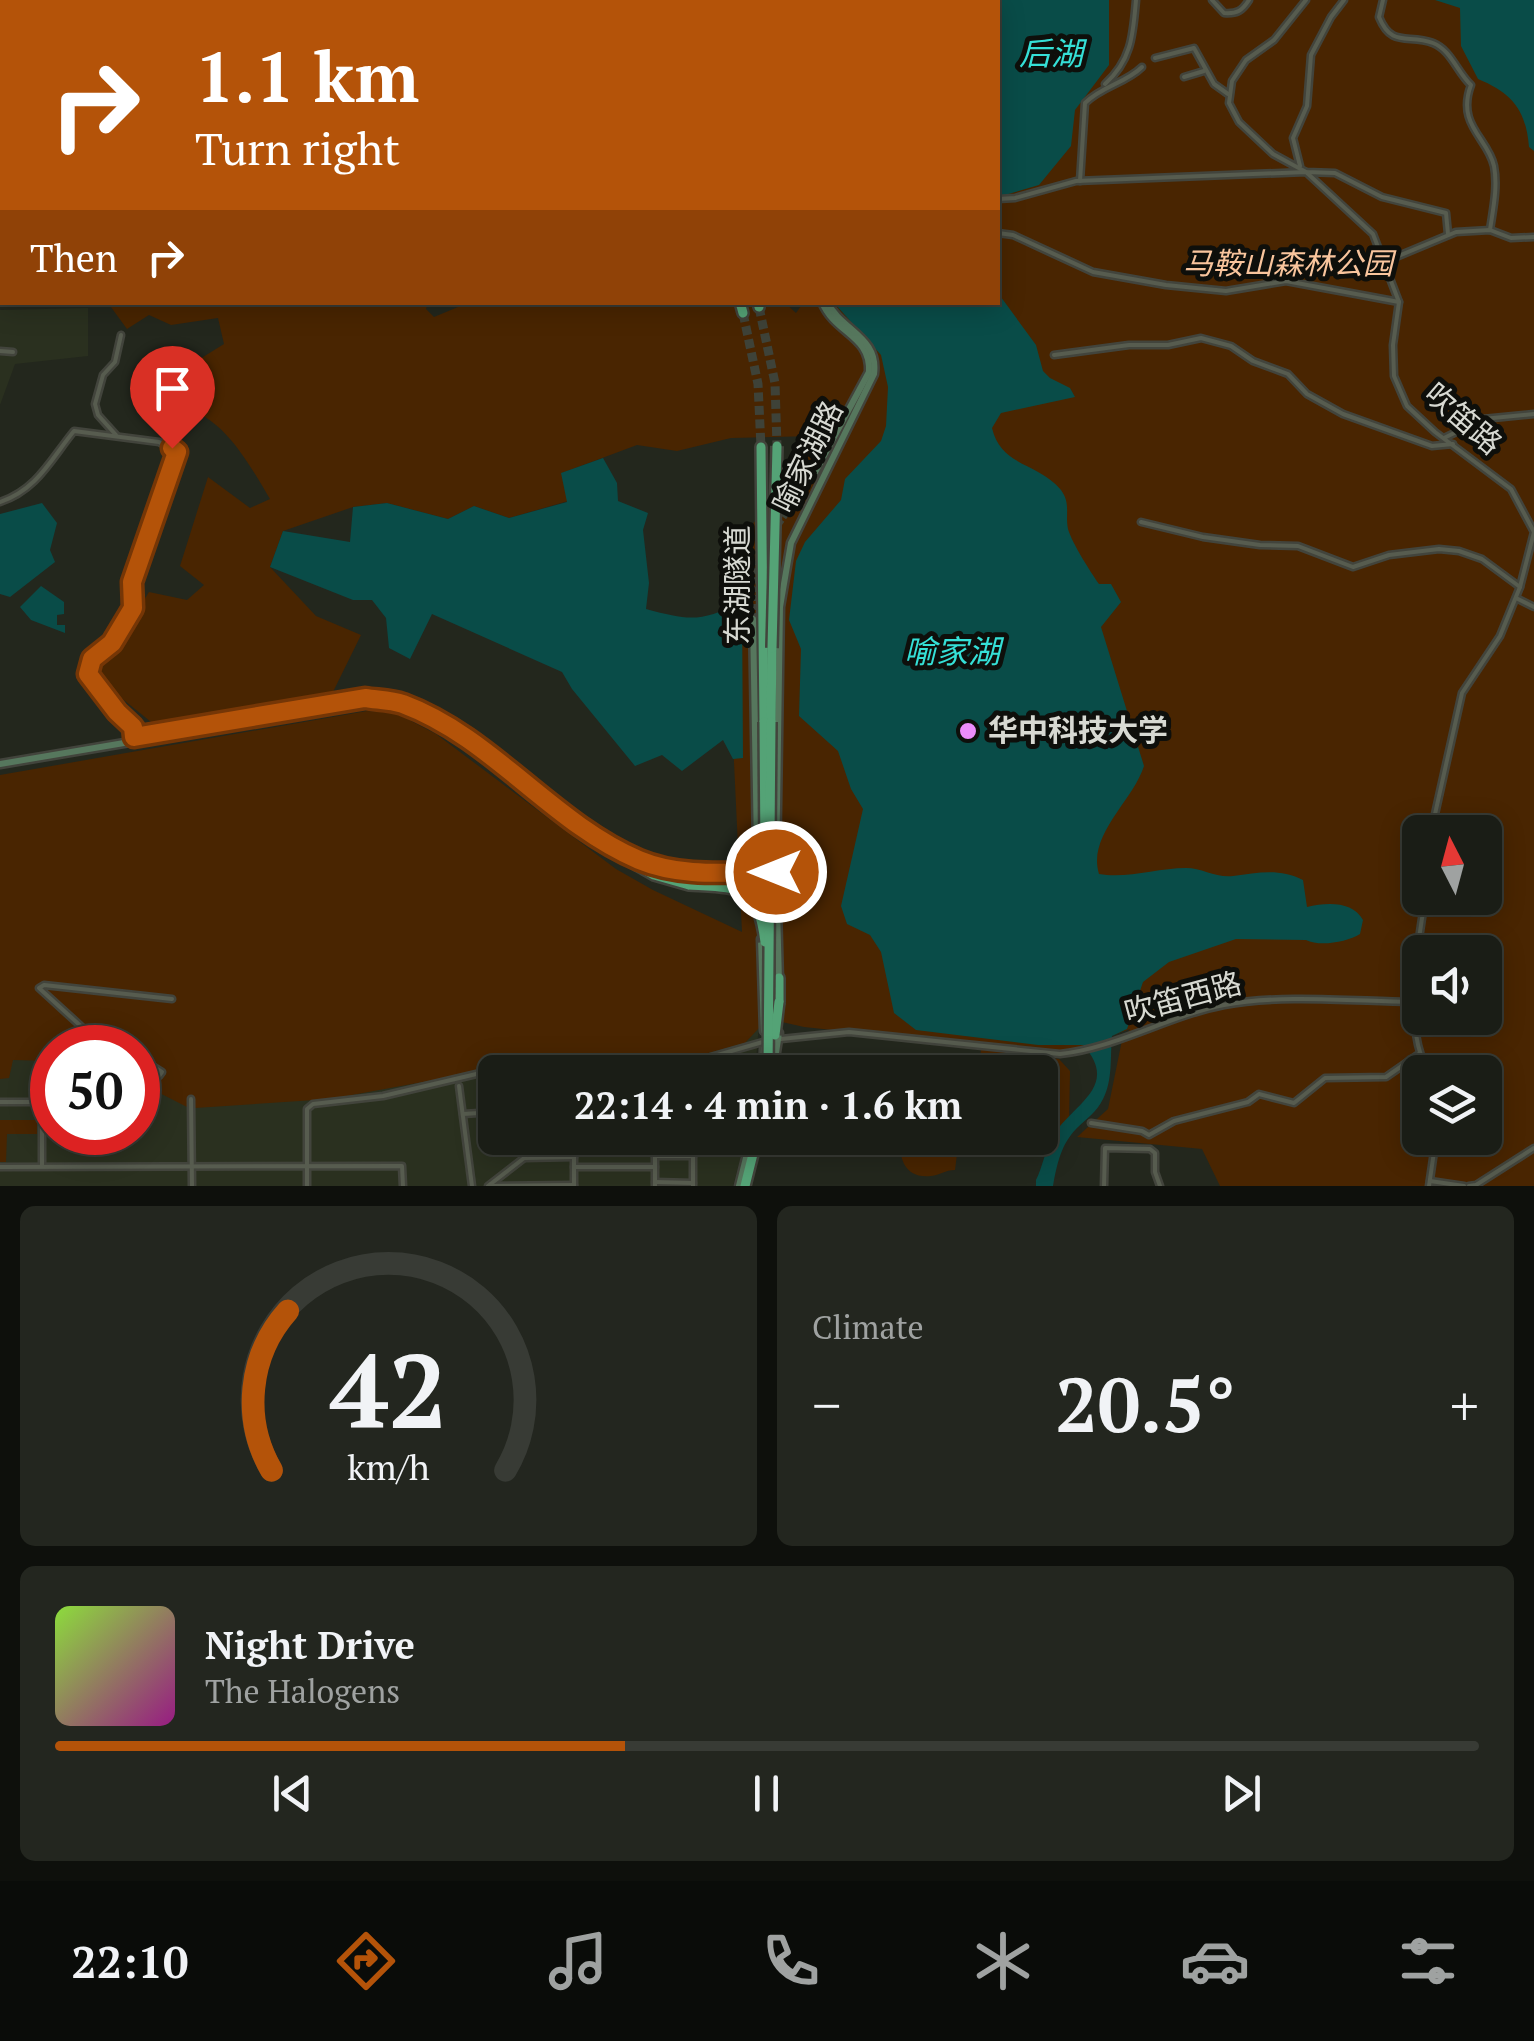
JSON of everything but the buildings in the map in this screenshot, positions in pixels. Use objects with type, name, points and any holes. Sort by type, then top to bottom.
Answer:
[{"type":"highway","name":"东湖隧道","points":[[771,722],[777,446]]},
{"type":"highway","name":"东湖隧道","points":[[762,447],[763,701],[771,722]]},
{"type":"highway","points":[[768,1055],[771,722]]},
{"type":"highway","points":[[768,1055],[771,722]]},
{"type":"highway","points":[[626,859],[654,875],[748,894],[761,916],[766,950]]},
{"type":"highway","points":[[771,1055],[779,978]]},
{"type":"highway","points":[[744,1186],[752,1155]]},
{"type":"main road","name":"喻家湖路","points":[[814,474],[869,372],[862,344],[836,324],[826,305]]},
{"type":"main road","name":"喻家湖路","points":[[773,1055],[778,1040],[779,978],[771,722],[780,607],[791,544],[876,363],[870,344],[827,305]]},
{"type":"main road","points":[[753,618],[755,848],[766,1055]]},
{"type":"main road","points":[[0,762],[365,698],[399,702],[438,719],[607,843],[652,865],[746,886],[758,903]]},
{"type":"main road","points":[[754,730],[763,701]]},
{"type":"main road","points":[[0,762],[366,702],[398,706],[436,722],[601,845],[626,859],[662,872],[776,875]]},
{"type":"main road","points":[[704,876],[744,867],[752,860],[755,848]]},
{"type":"street","points":[[1080,181],[1085,103],[1126,60],[1132,46],[1136,0]]},
{"type":"street","points":[[1212,0],[1224,13],[1234,14],[1250,0]]},
{"type":"street","points":[[1301,166],[1281,159],[1246,132],[1235,116],[1228,94],[1232,80],[1246,60],[1274,40],[1306,0]]},
{"type":"street","points":[[1301,166],[1293,138],[1307,106],[1311,55],[1344,0]]},
{"type":"street","points":[[1383,0],[1378,16],[1389,34],[1440,46],[1471,85],[1469,116],[1474,134],[1494,165],[1490,230]]},
{"type":"street","points":[[1155,58],[1194,48],[1204,71],[1228,94]]},
{"type":"street","points":[[1094,94],[1134,75],[1142,66]]},
{"type":"street","points":[[1184,78],[1204,71]]},
{"type":"street","name":"吹笛路","points":[[1301,166],[1373,234],[1399,302],[1393,345],[1394,376],[1407,406],[1511,488],[1534,532],[1520,587],[1500,636],[1462,693],[1436,815]]},
{"type":"street","points":[[1000,199],[1080,181],[1334,173],[1382,197],[1422,209],[1438,209],[1448,218],[1448,234]]},
{"type":"street","points":[[1384,262],[1448,234],[1490,230],[1512,238],[1534,237]]},
{"type":"street","points":[[1000,233],[1013,234],[1093,272],[1166,285],[1226,291],[1286,282],[1399,302]]},
{"type":"street","points":[[116,436],[98,415],[95,404],[103,375],[116,362],[121,335]]},
{"type":"street","points":[[1054,354],[1129,345],[1168,345],[1200,338],[1231,346],[1253,361],[1288,374],[1307,394],[1343,414],[1432,446],[1453,444]]},
{"type":"street","points":[[0,352],[13,352]]},
{"type":"street","points":[[1444,438],[1483,418],[1534,414]]},
{"type":"street","points":[[0,502],[35,482],[74,431],[159,442],[177,452],[132,582],[133,608],[112,643],[92,659],[88,674],[133,727],[134,737]]},
{"type":"street","points":[[1140,522],[1203,537],[1298,546],[1353,567],[1389,555],[1450,549],[1482,560],[1520,587]]},
{"type":"street","points":[[1516,598],[1534,606]]},
{"type":"street","points":[[80,1025],[39,988],[44,985],[172,1000]]},
{"type":"street","name":"吹笛西路","points":[[778,1040],[849,1032],[1050,1053],[1086,1051],[1224,1006],[1262,1001],[1402,1002]]},
{"type":"street","points":[[1091,1123],[1149,1135],[1174,1121],[1248,1102],[1259,1094],[1294,1103],[1325,1078],[1386,1078],[1419,1054],[1416,1035]]},
{"type":"street","points":[[717,1055],[778,1040]]},
{"type":"street","points":[[308,1186],[307,1109],[314,1104],[383,1096],[478,1074]]},
{"type":"street","points":[[459,1086],[472,1186]]},
{"type":"street","points":[[191,1100],[192,1186]]},
{"type":"street","points":[[0,1102],[30,1102]]},
{"type":"street","points":[[463,1114],[478,1113]]},
{"type":"street","points":[[1104,1186],[1105,1148],[1150,1149],[1155,1153],[1160,1186]]},
{"type":"street","points":[[1434,1155],[1430,1183],[1466,1186],[1476,1185],[1534,1148]]},
{"type":"street","points":[[42,1155],[42,1166]]},
{"type":"street","points":[[489,1186],[527,1155]]},
{"type":"street","points":[[655,1156],[693,1156],[693,1184],[655,1184],[655,1156]]},
{"type":"street","points":[[489,1186],[574,1185],[574,1158],[523,1158]]},
{"type":"street","points":[[0,1166],[402,1166],[403,1186]]},
{"type":"street","points":[[574,1167],[655,1168]]},
{"type":"shaded area","points":[[88,308],[88,356],[15,364],[0,405],[0,310]]},
{"type":"shaded area","points":[[0,952],[761,1000],[756,1055],[478,1055],[478,1155],[741,1155],[733,1186],[0,1186]]},
{"type":"green space","name":"马鞍山森林公园","points":[[1000,0],[1534,0],[1534,1186],[1220,1186],[1202,1149],[1077,1137],[1108,1109],[1122,1040],[1130,1029],[1060,1054],[804,1027],[782,1022],[760,1009],[759,1028],[745,1043],[701,1055],[478,1055],[478,1072],[330,1099],[195,1108],[160,1093],[160,1025],[30,1025],[30,1060],[13,1060],[9,1078],[0,1079],[0,775],[367,711],[396,713],[436,734],[616,869],[742,932],[729,656],[737,563],[752,525],[815,436],[731,438],[677,451],[637,445],[562,473],[568,501],[509,518],[474,506],[448,519],[387,503],[353,507],[283,531],[270,567],[316,616],[361,635],[330,698],[156,726],[99,680],[93,666],[118,641],[149,592],[187,600],[204,585],[180,566],[208,477],[250,508],[270,499],[240,451],[213,423],[180,408],[161,409],[156,394],[162,376],[174,375],[224,344],[218,318],[171,325],[149,315],[127,329],[109,305],[427,305],[434,317],[463,305],[787,305],[796,313],[802,305],[1000,305]]},
{"type":"green space","points":[[981,1049],[1028,1055],[980,1055]]},
{"type":"green space","points":[[1058,1059],[1070,1071],[1069,1124],[1058,1132]]},
{"type":"green space","points":[[0,1120],[30,1120],[30,1134],[7,1134],[6,1162],[0,1162]]},
{"type":"green space","points":[[901,1155],[957,1155],[955,1170],[931,1176],[909,1171]]},
{"type":"water","name":"后湖","points":[[1000,0],[1109,0],[1109,65],[1075,110],[1071,146],[1039,185],[1000,196]]},
{"type":"water","points":[[1435,0],[1534,0],[1534,151],[1529,147],[1525,123],[1515,104],[1500,90],[1478,79],[1461,46],[1460,8]]},
{"type":"water","name":"喻家湖","points":[[1000,296],[1036,345],[1043,371],[1070,388],[1075,397],[1001,413],[992,428],[1003,450],[1061,490],[1067,505],[1068,529],[1077,549],[1099,584],[1111,584],[1121,602],[1101,627],[1144,766],[1099,846],[1099,874],[1186,868],[1227,876],[1285,874],[1303,880],[1307,907],[1346,906],[1363,920],[1360,934],[1333,943],[1236,939],[1169,962],[1143,982],[1127,1029],[1112,1036],[1110,1076],[1103,1099],[1067,1141],[1053,1186],[1036,1186],[1036,1180],[1045,1155],[1058,1155],[1058,1129],[1095,1084],[1093,1060],[1083,1045],[1038,1045],[916,1030],[894,1013],[881,952],[870,935],[847,924],[841,906],[863,809],[851,789],[838,751],[799,716],[801,649],[789,620],[796,561],[805,542],[841,500],[845,479],[881,441],[886,426],[888,387],[881,355],[836,305],[1000,305]]},
{"type":"water","points":[[603,458],[617,483],[618,501],[648,513],[643,530],[649,583],[646,609],[695,618],[742,602],[743,758],[733,759],[723,740],[682,771],[662,755],[635,766],[562,672],[432,614],[410,659],[389,648],[386,618],[372,600],[353,600],[270,567],[283,531],[350,542],[353,507],[387,503],[448,519],[474,506],[509,518],[567,502],[561,473]]},
{"type":"water","points":[[42,503],[57,523],[50,550],[55,562],[10,597],[0,594],[0,514]]},
{"type":"water","points":[[41,586],[64,602],[64,614],[57,615],[57,625],[65,625],[65,633],[31,620],[20,607]]},
{"type":"tunnel","points":[[759,307],[775,383],[777,446]]},
{"type":"tunnel","points":[[743,313],[758,384],[761,447]]},
{"type":"tunnel","points":[[763,547],[814,474]]},
{"type":"tunnel","points":[[753,619],[753,587],[759,558]]},
{"type":"place","name":"华中科技大学","points":[[968,731]]},
{"type":"route","points":[[172,448],[177,452],[132,582],[133,608],[112,643],[92,659],[88,674],[133,727],[134,737],[365,698],[399,702],[438,719],[607,843],[639,860],[692,872],[776,872]]}]
